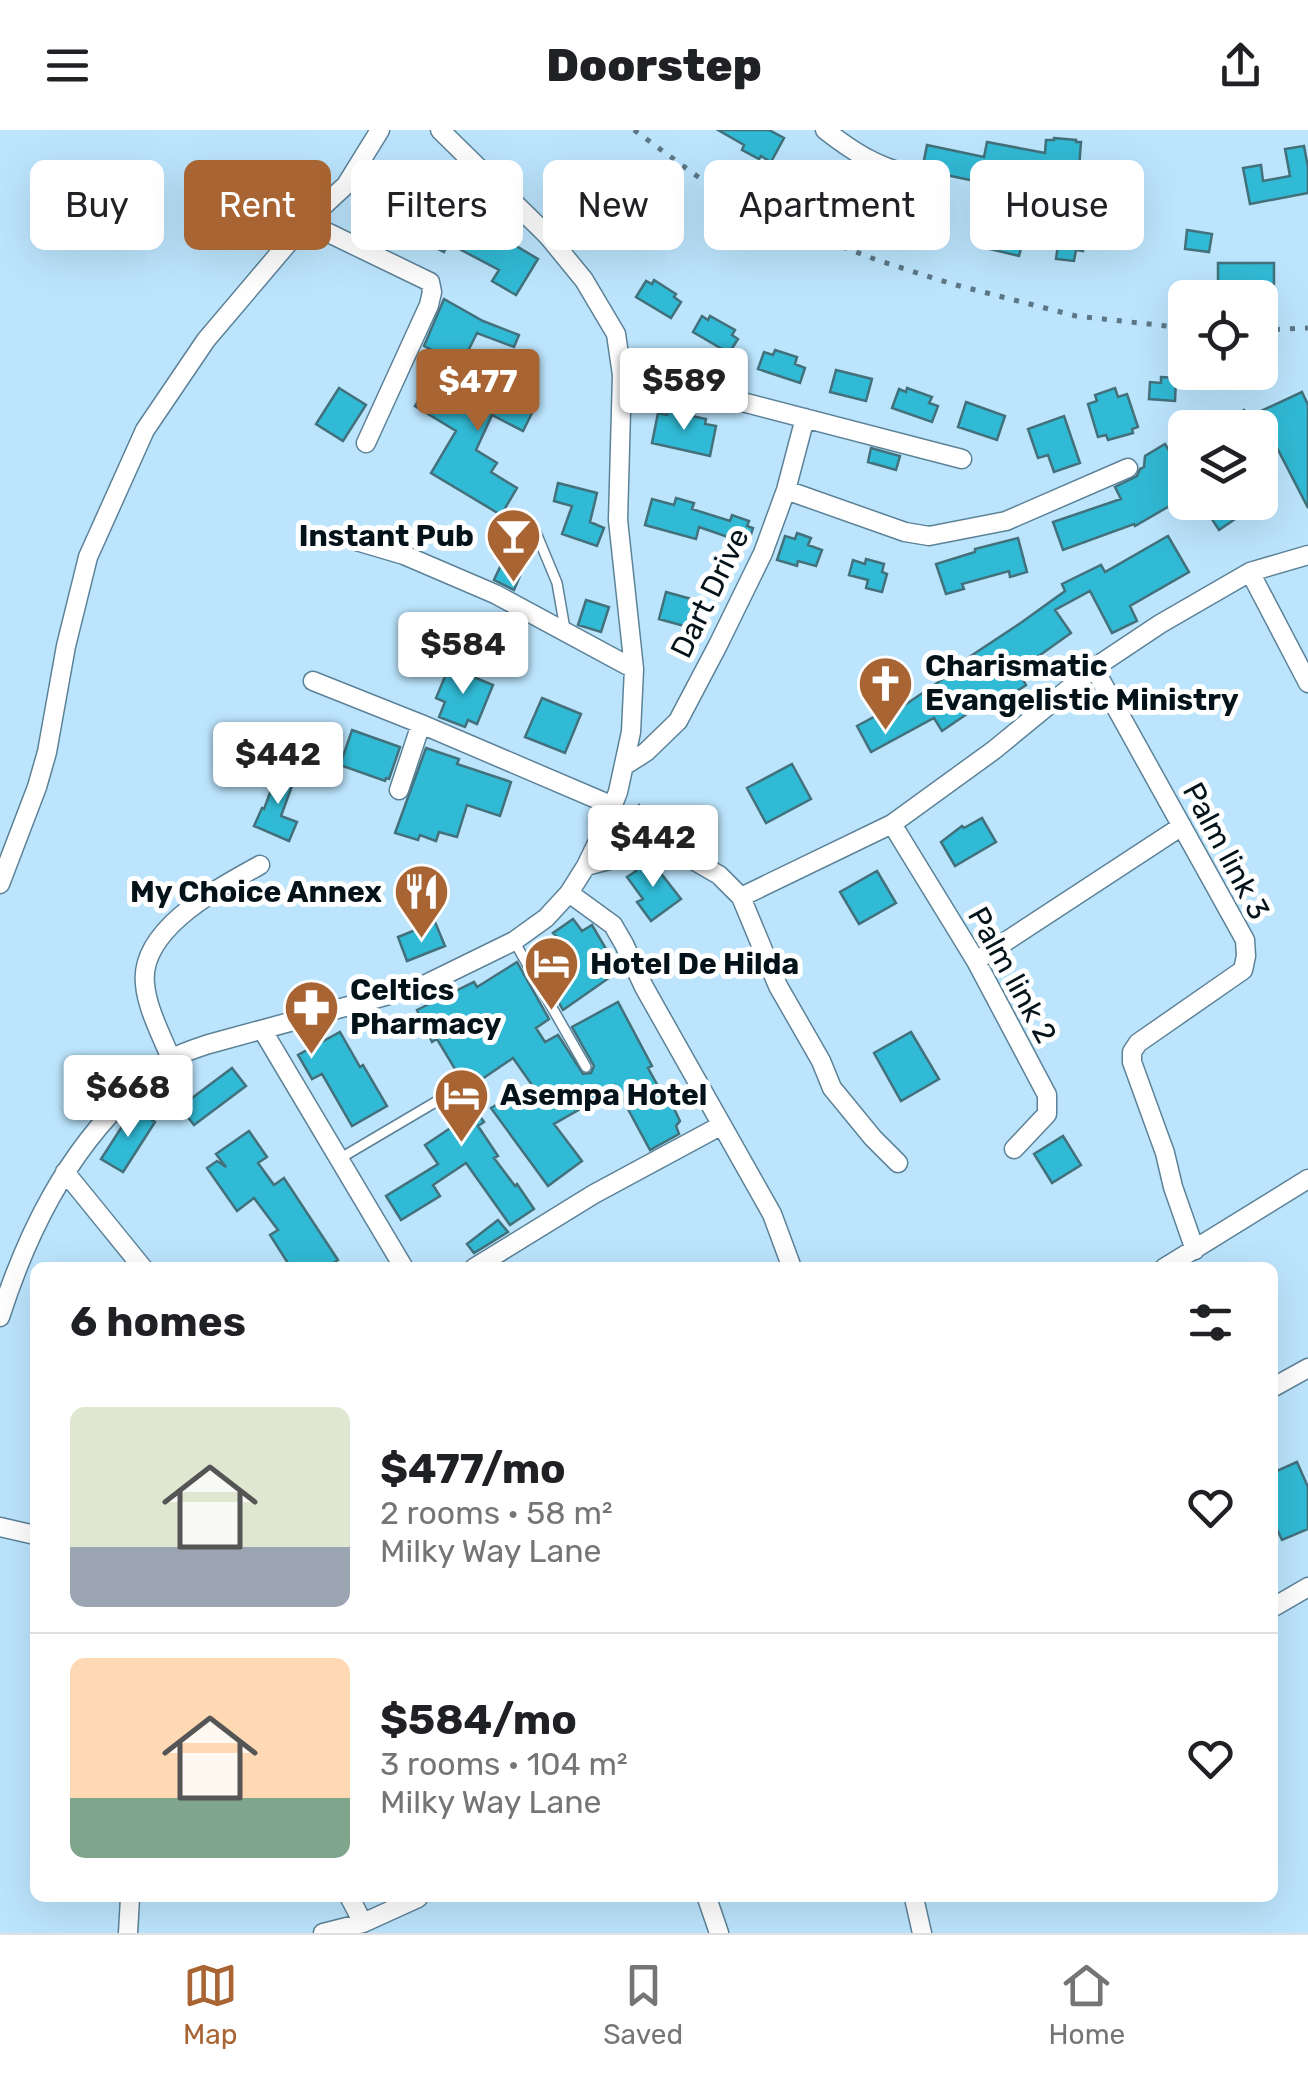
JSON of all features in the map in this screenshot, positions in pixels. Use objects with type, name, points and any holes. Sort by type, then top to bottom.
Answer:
[{"type":"street","points":[[331,199],[346,185],[380,130]]},
{"type":"street","points":[[0,1318],[20,1258],[65,1172],[115,1109],[172,1059],[209,1044],[422,986],[514,941],[546,918],[568,893],[586,866],[613,806],[631,732],[634,669],[618,520],[622,375],[616,334],[584,280],[548,236],[440,130]]},
{"type":"street","points":[[825,130],[867,160]]},
{"type":"street","points":[[331,234],[430,282],[432,292],[366,443]]},
{"type":"street","points":[[0,884],[38,786],[88,557],[145,430],[206,340],[282,250]]},
{"type":"street","points":[[674,384],[962,459]]},
{"type":"street","name":"Dart Drive","points":[[624,766],[646,752],[678,720],[763,553],[806,418]]},
{"type":"street","points":[[786,490],[905,532],[929,536],[1006,521],[1128,468]]},
{"type":"street","points":[[353,540],[404,555],[495,594],[634,669]]},
{"type":"street","points":[[741,897],[892,824],[994,750],[1094,668],[1160,624],[1250,572],[1308,554]]},
{"type":"street","points":[[1250,572],[1308,684]]},
{"type":"street","name":"Palm link 3","points":[[1094,668],[1245,940],[1243,970],[1138,1043],[1132,1052],[1194,1250]]},
{"type":"street","points":[[312,682],[613,806]]},
{"type":"street","points":[[399,790],[421,724]]},
{"type":"street","name":"Palm link 2","points":[[892,824],[976,961],[1047,1096],[1047,1114],[1014,1150]]},
{"type":"street","points":[[976,961],[1182,826]]},
{"type":"street","points":[[586,866],[647,850],[670,852],[719,875],[741,897],[778,986],[832,1088],[898,1163]]},
{"type":"street","points":[[172,1059],[146,994],[145,965],[149,955],[172,924],[209,894],[260,865]]},
{"type":"street","points":[[568,893],[612,926],[772,1214],[790,1262]]},
{"type":"street","points":[[263,1030],[400,1262]]},
{"type":"street","points":[[484,1262],[594,1194],[722,1124]]},
{"type":"street","points":[[65,1172],[138,1262]]},
{"type":"street","points":[[1174,1262],[1308,1179]]},
{"type":"street","points":[[1278,1385],[1308,1368]]},
{"type":"street","points":[[0,1527],[30,1534]]},
{"type":"street","points":[[1278,1604],[1308,1587]]},
{"type":"street","points":[[128,1933],[130,1902]]},
{"type":"street","points":[[352,1902],[364,1923]]},
{"type":"street","points":[[323,1933],[364,1923],[409,1902]]},
{"type":"street","points":[[708,1902],[719,1933]]},
{"type":"street","points":[[915,1902],[922,1933]]},
{"type":"lane","points":[[532,523],[557,583],[566,632]]},
{"type":"lane","points":[[514,941],[586,1068]]},
{"type":"lane","points":[[339,1160],[444,1096]]},
{"type":"building","points":[[718,130],[769,130],[784,138],[772,160],[761,156],[759,159],[742,150],[744,145]]},
{"type":"building","points":[[1046,140],[1081,142],[1080,160],[970,160],[970,180],[950,176],[950,160],[924,160],[927,145],[984,157],[987,142],[1045,153]]},
{"type":"building","points":[[1304,146],[1308,193],[1250,204],[1243,168],[1261,165],[1263,181],[1290,176],[1285,149]]},
{"type":"building","points":[[1187,230],[1212,234],[1209,252],[1185,249]]},
{"type":"building","points":[[461,250],[523,250],[538,259],[516,295],[492,281],[499,270]]},
{"type":"building","points":[[994,250],[1021,250],[1019,256]]},
{"type":"building","points":[[1057,250],[1076,250],[1074,261],[1056,259]]},
{"type":"building","points":[[1218,263],[1274,263],[1274,280],[1218,280]]},
{"type":"building","points":[[654,280],[676,294],[674,297],[681,302],[671,318],[636,297],[646,281],[652,284]]},
{"type":"building","points":[[444,299],[519,335],[514,347],[477,333],[461,365],[424,346]]},
{"type":"building","points":[[702,316],[708,320],[710,316],[735,330],[732,335],[738,339],[729,353],[693,332]]},
{"type":"building","points":[[775,350],[797,357],[795,364],[805,368],[800,383],[758,369],[764,352],[773,355]]},
{"type":"building","points":[[505,366],[533,381],[520,403],[534,409],[523,431],[492,415],[476,450],[497,463],[491,472],[517,488],[501,515],[431,473],[456,431],[415,406],[422,395],[440,406],[459,376],[484,391],[487,386],[492,389]]},
{"type":"building","points":[[836,370],[872,379],[866,401],[830,392]]},
{"type":"building","points":[[1161,377],[1168,377],[1168,390],[1175,390],[1175,401],[1149,399],[1150,382],[1161,383]]},
{"type":"building","points":[[339,388],[366,405],[343,441],[316,424]]},
{"type":"building","points":[[907,388],[932,397],[929,403],[938,406],[932,422],[892,408],[899,389],[906,392]]},
{"type":"building","points":[[1115,388],[1118,397],[1127,394],[1138,427],[1132,429],[1133,433],[1108,440],[1106,435],[1098,437],[1088,404],[1097,401],[1095,395]]},
{"type":"building","points":[[1302,392],[1308,405],[1308,508],[1278,450],[1278,410],[1263,410]]},
{"type":"building","points":[[966,402],[1005,416],[997,440],[958,427]]},
{"type":"building","points":[[668,411],[706,419],[705,424],[716,426],[710,456],[652,443],[658,413],[667,415]]},
{"type":"building","points":[[1064,416],[1080,463],[1054,472],[1048,455],[1038,458],[1028,429]]},
{"type":"building","points":[[1165,444],[1168,449],[1168,507],[1135,526],[1063,550],[1053,522],[1121,499],[1115,487],[1137,476],[1144,467],[1145,456]]},
{"type":"building","points":[[871,448],[900,456],[896,470],[868,462]]},
{"type":"building","points":[[558,483],[597,493],[590,522],[604,528],[597,546],[562,534],[572,506],[554,501]]},
{"type":"building","points":[[676,498],[694,503],[692,509],[730,521],[732,515],[749,521],[747,526],[753,528],[748,544],[699,527],[696,539],[645,525],[652,499],[674,505]]},
{"type":"building","points":[[1213,520],[1234,520],[1219,530]]},
{"type":"building","points":[[797,533],[811,538],[808,545],[822,550],[816,566],[777,560],[785,536],[795,539]]},
{"type":"building","points":[[1168,536],[1189,572],[1130,606],[1137,621],[1112,633],[1090,591],[1055,610],[1071,633],[1026,665],[1032,674],[1023,680],[1026,685],[996,705],[994,702],[985,707],[983,703],[942,731],[934,718],[871,752],[857,726],[900,703],[902,707],[959,668],[957,665],[1065,591],[1062,584],[1101,565],[1105,572]]},
{"type":"building","points":[[1018,538],[1027,572],[1010,577],[1009,571],[962,584],[964,589],[946,594],[936,564]]},
{"type":"building","points":[[866,559],[884,564],[882,572],[887,574],[882,592],[866,588],[868,580],[849,575],[853,560],[865,564]]},
{"type":"building","points":[[500,567],[520,576],[514,590],[494,580]]},
{"type":"building","points":[[666,592],[702,602],[695,629],[659,619]]},
{"type":"building","points":[[586,600],[609,607],[601,632],[578,625]]},
{"type":"building","points":[[449,667],[493,685],[477,724],[468,720],[465,727],[439,717],[445,702],[436,698]]},
{"type":"building","points":[[542,698],[581,714],[565,753],[525,737]]},
{"type":"building","points":[[352,730],[400,747],[389,779],[385,781],[340,765]]},
{"type":"building","points":[[426,748],[459,759],[457,764],[511,782],[500,816],[467,805],[457,837],[439,832],[436,841],[420,835],[418,840],[395,833]]},
{"type":"building","points":[[792,764],[811,799],[766,823],[747,788]]},
{"type":"building","points":[[280,766],[297,772],[281,816],[297,822],[289,841],[254,826]]},
{"type":"building","points":[[639,805],[653,821],[649,825],[656,833],[650,838],[619,844],[614,837],[632,822],[626,816]]},
{"type":"building","points":[[982,818],[996,842],[955,866],[941,842],[962,826]]},
{"type":"building","points":[[660,863],[656,867],[681,899],[651,921],[637,902],[643,899],[627,877],[636,871],[633,867]]},
{"type":"building","points":[[877,871],[896,903],[859,924],[840,892]]},
{"type":"building","points":[[573,919],[582,931],[592,925],[619,971],[563,1010],[530,952],[556,936],[553,933]]},
{"type":"building","name":"My Choice Annex","points":[[435,922],[445,946],[407,961],[398,937]]},
{"type":"building","points":[[517,962],[549,1019],[536,1028],[545,1042],[558,1035],[583,1074],[591,1073],[594,1066],[572,1027],[618,1002],[652,1066],[648,1068],[663,1095],[666,1092],[680,1121],[676,1126],[679,1134],[650,1150],[615,1085],[554,1124],[582,1161],[548,1186],[491,1108],[532,1085],[513,1058],[463,1092],[450,1073],[455,1069],[437,1039],[432,1042],[417,1010],[474,982],[477,987]]},
{"type":"building","points":[[340,1032],[387,1106],[352,1126],[322,1074],[312,1079],[298,1055]]},
{"type":"building","points":[[911,1032],[939,1079],[901,1101],[874,1053]]},
{"type":"building","points":[[232,1068],[246,1086],[194,1125],[180,1107]]},
{"type":"building","points":[[134,1108],[155,1122],[123,1172],[101,1159]]},
{"type":"building","points":[[476,1111],[484,1122],[478,1126],[498,1156],[494,1158],[534,1209],[510,1225],[466,1163],[433,1185],[440,1196],[401,1220],[386,1196],[438,1164],[425,1145]]},
{"type":"building","points":[[249,1131],[267,1157],[258,1163],[274,1185],[284,1178],[338,1260],[287,1262],[270,1235],[278,1230],[254,1198],[237,1211],[207,1168],[217,1161],[226,1167],[216,1154]]},
{"type":"building","points":[[1063,1136],[1081,1165],[1052,1183],[1034,1154]]},
{"type":"building","points":[[498,1220],[508,1232],[474,1253],[467,1244]]},
{"type":"building","points":[[1297,1462],[1308,1487],[1308,1529],[1282,1540],[1278,1532],[1278,1470]]},
{"type":"railway","points":[[634,130],[701,179],[793,228],[877,260],[1076,316],[1168,326]]},
{"type":"railway","points":[[1278,329],[1308,328]]},
{"type":"place","name":"Instant Pub","points":[[513,585]]},
{"type":"place","name":"Charismatic Evangelistic Ministry","points":[[886,732]]},
{"type":"place","name":"My Choice Annex","points":[[421,941]]},
{"type":"place","name":"Hotel De Hilda","points":[[551,1013]]},
{"type":"place","name":"Celtics Pharmacy","points":[[311,1056]]},
{"type":"place","name":"Asempa Hotel","points":[[461,1144]]}]
